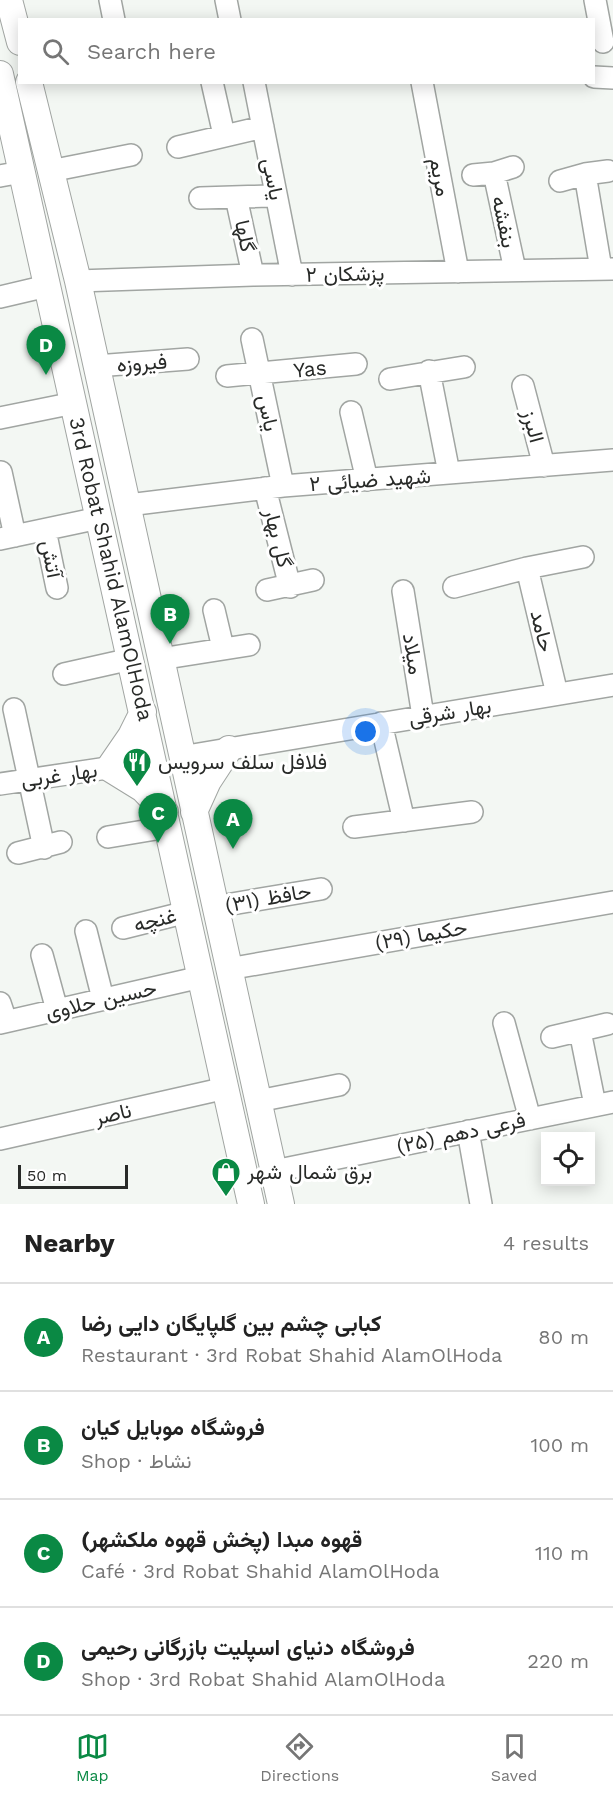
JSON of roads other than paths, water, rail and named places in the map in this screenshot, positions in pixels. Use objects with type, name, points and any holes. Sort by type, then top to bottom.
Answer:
[{"type":"main road","points":[[9,0],[18,34]]},
{"type":"main road","name":"3rd Robat Shahid AlamOlHoda","points":[[0,74],[11,174],[54,315],[251,1204]]},
{"type":"main road","name":"3rd Robat Shahid AlamOlHoda","points":[[29,84],[78,281],[281,1204]]},
{"type":"main road","points":[[54,315],[64,319],[75,369],[80,379],[89,376],[96,366]]},
{"type":"main road","points":[[76,411],[91,415],[99,423],[114,452]]},
{"type":"main road","points":[[143,712],[109,768],[143,789],[166,820]]},
{"type":"main road","points":[[194,812],[208,781],[230,749]]},
{"type":"main road","points":[[154,761],[181,757]]},
{"type":"street","points":[[110,0],[114,18]]},
{"type":"street","points":[[226,0],[230,18]]},
{"type":"street","points":[[595,0],[603,42]]},
{"type":"street","points":[[595,77],[613,78]]},
{"type":"street","points":[[212,84],[224,135]]},
{"type":"street","name":"یاسی","points":[[254,84],[292,274]]},
{"type":"street","name":"مریم","points":[[422,84],[458,272]]},
{"type":"street","points":[[178,147],[263,127]]},
{"type":"street","points":[[50,171],[131,155]]},
{"type":"street","points":[[560,181],[608,171]]},
{"type":"street","name":"بنفشه","points":[[493,172],[515,270]]},
{"type":"street","points":[[585,174],[607,269]]},
{"type":"street","name":"گلها","points":[[200,198],[269,196]]},
{"type":"street","name":"گلها","points":[[236,197],[253,275]]},
{"type":"street","name":"پزشکان ۲","points":[[78,281],[292,274],[607,269]]},
{"type":"street","points":[[0,297],[47,286]]},
{"type":"street","name":"یاس","points":[[252,339],[260,374],[274,487]]},
{"type":"street","name":"فیروزه","points":[[96,366],[188,359]]},
{"type":"street","name":"Yas","points":[[227,376],[356,364]]},
{"type":"street","points":[[390,379],[464,367]]},
{"type":"street","points":[[429,371],[449,473]]},
{"type":"street","name":"البرز","points":[[523,386],[544,466]]},
{"type":"street","points":[[0,418],[76,411]]},
{"type":"street","points":[[351,412],[367,480]]},
{"type":"street","name":"شهید ضیائی ۲","points":[[128,505],[274,487],[613,460]]},
{"type":"street","points":[[1,472],[7,538],[99,518]]},
{"type":"street","name":"گل بهار","points":[[274,487],[290,587]]},
{"type":"street","name":"آتش","points":[[45,530],[57,588]]},
{"type":"street","points":[[454,587],[527,568],[583,557]]},
{"type":"street","name":"حامد","points":[[527,568],[557,694]]},
{"type":"street","points":[[267,590],[290,587],[313,580]]},
{"type":"street","name":"میلاد","points":[[403,591],[423,716]]},
{"type":"street","points":[[214,610],[223,648]]},
{"type":"street","points":[[160,659],[249,645]]},
{"type":"street","points":[[64,674],[131,659]]},
{"type":"street","name":"بهار شرقی","points":[[181,757],[613,684]]},
{"type":"street","points":[[15,710],[28,780],[52,845],[18,853]]},
{"type":"street","points":[[381,723],[404,821]]},
{"type":"street","name":"بهار غربی","points":[[0,784],[154,761]]},
{"type":"street","points":[[354,827],[472,812]]},
{"type":"street","points":[[108,837],[166,820]]},
{"type":"street","name":"حافظ (۳۱)","points":[[214,907],[321,889]]},
{"type":"street","name":"حکیما (۲۹)","points":[[228,969],[613,902]]},
{"type":"street","name":"غنچه","points":[[123,928],[187,912]]},
{"type":"street","points":[[86,931],[103,999]]},
{"type":"street","points":[[42,955],[57,1010]]},
{"type":"street","name":"حسین حلاوی","points":[[2,1016],[57,1010],[201,977]]},
{"type":"street","points":[[504,1023],[530,1119]]},
{"type":"street","points":[[552,1038],[607,1024]]},
{"type":"street","points":[[580,1031],[604,1103]]},
{"type":"street","points":[[258,1101],[339,1085]]},
{"type":"street","name":"ناصر","points":[[0,1139],[226,1088]]},
{"type":"street","name":"فرعی دهم (۲۵)","points":[[274,1171],[604,1103]]},
{"type":"street","points":[[468,1131],[481,1204]]},
{"type":"place","name":"فروشگاه دنیای اسپلیت بازرگانی رحیمی","points":[[46,375]]},
{"type":"place","name":"فروشگاه موبایل کیان","points":[[170,644]]},
{"type":"place","name":"فلافل سلف سرویس","points":[[137,788]]},
{"type":"place","name":"قهوه مبدا (پخش قهوه ملکشهر)","points":[[158,843]]},
{"type":"place","name":"کبابی چشم بین گلپایگان دایی رضا","points":[[233,849]]},
{"type":"place","name":"برق شمال شهر","points":[[226,1198]]}]
